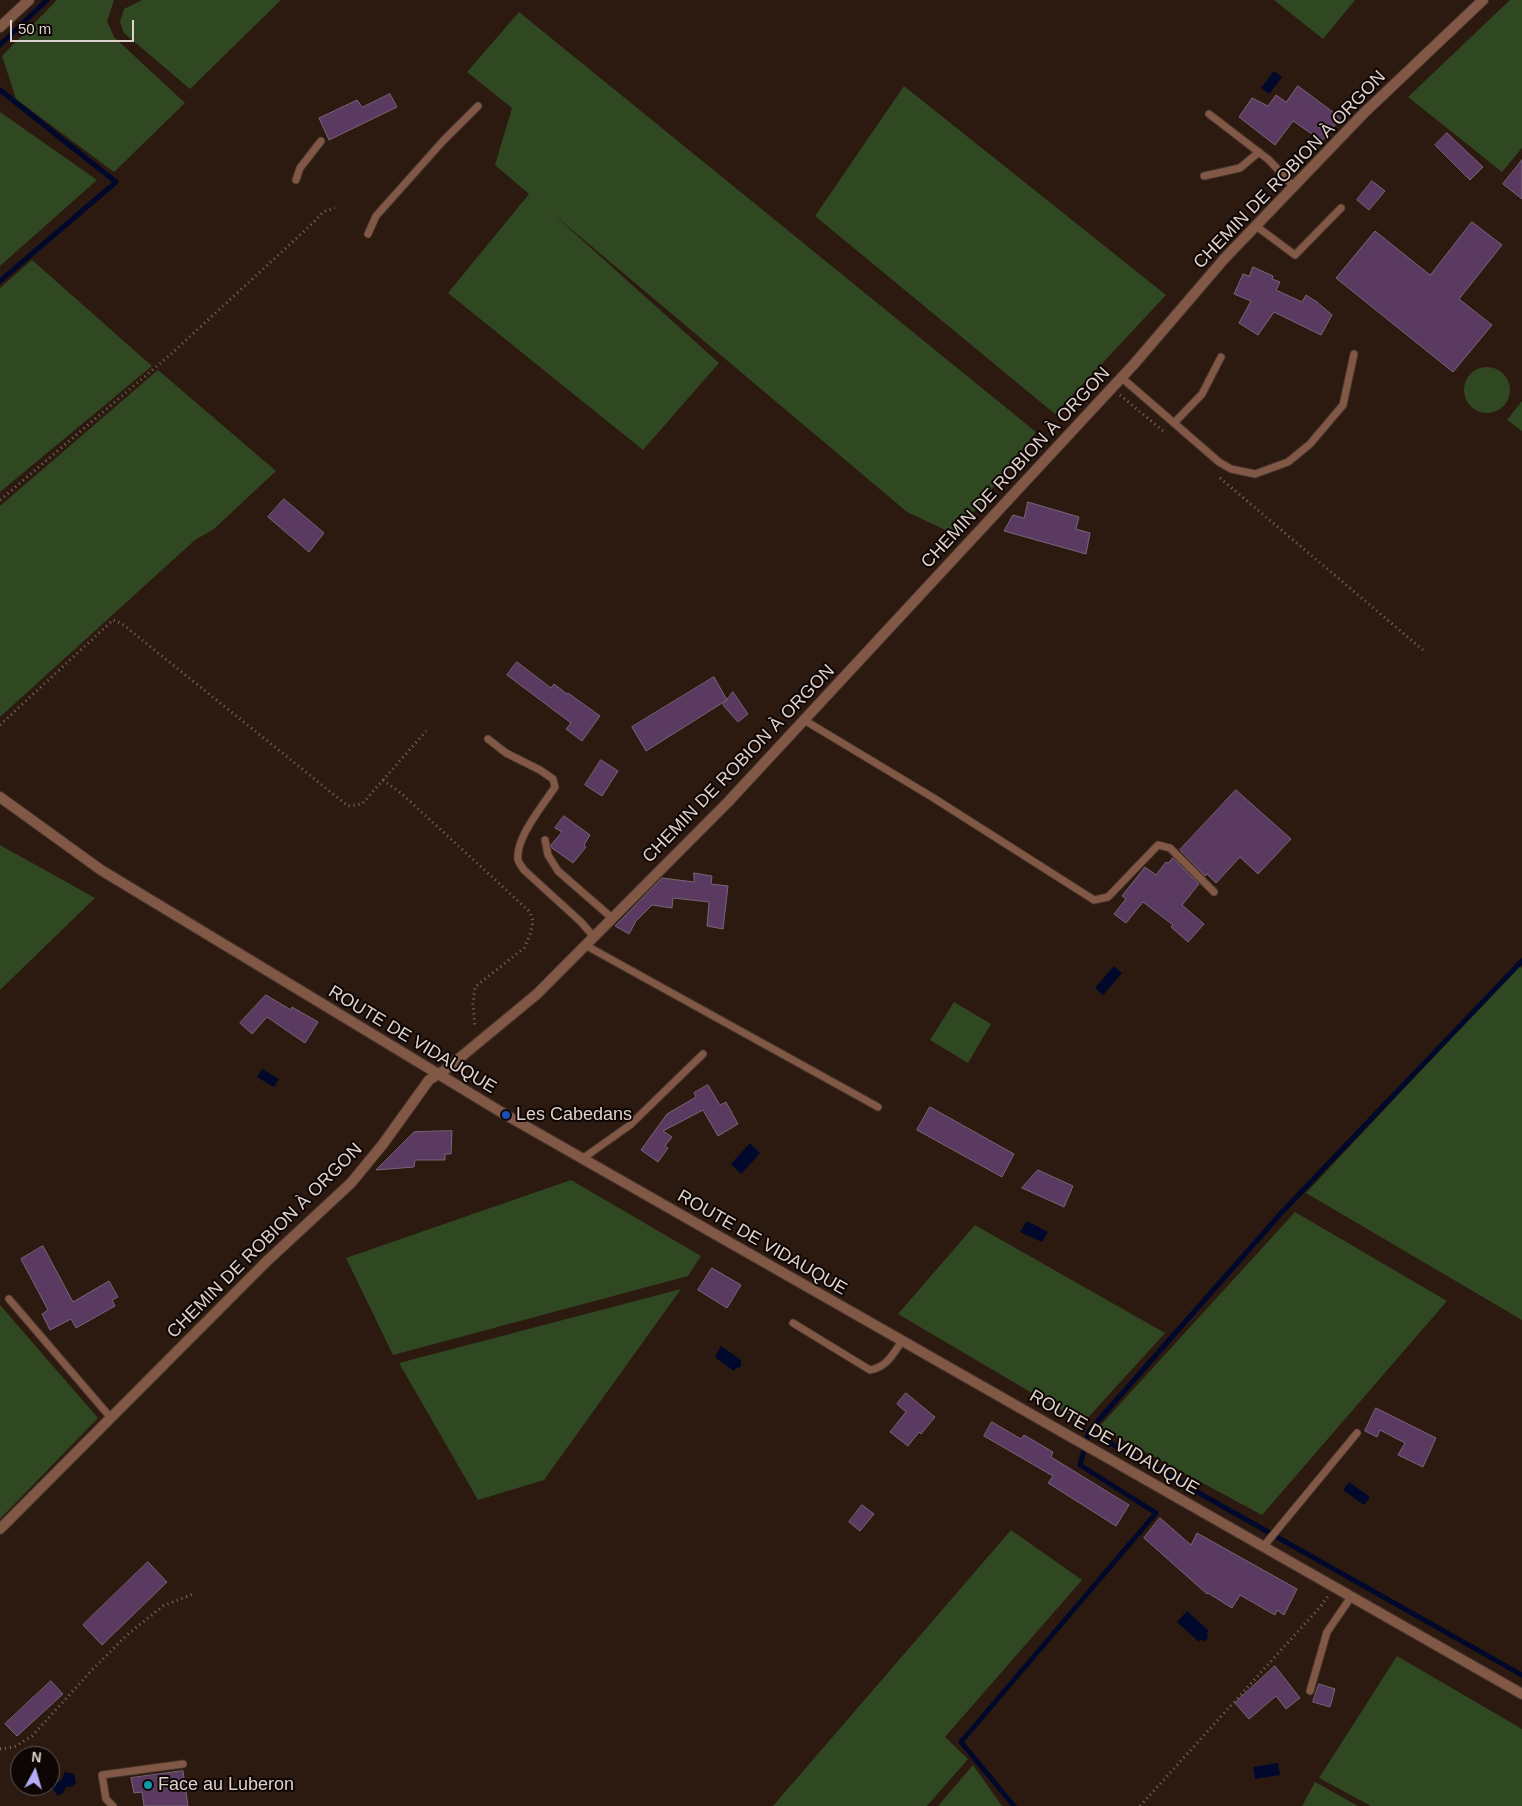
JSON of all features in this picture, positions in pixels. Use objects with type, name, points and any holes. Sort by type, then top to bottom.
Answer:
[{"type":"street","points":[[0,27],[29,0]]},
{"type":"street","name":"CHEMIN DE ROBION À ORGON","points":[[0,1529],[268,1261],[351,1183],[383,1144],[429,1080],[537,994],[728,802],[1122,378],[1224,259],[1364,113],[1483,0]]},
{"type":"street","name":"ROUTE DE VIDAUQUE","points":[[0,797],[101,870],[441,1072],[582,1159],[1522,1694]]},
{"type":"lane","points":[[368,234],[376,216],[443,141],[478,106]]},
{"type":"lane","points":[[1209,114],[1269,160],[1294,187]]},
{"type":"lane","points":[[296,180],[300,168],[321,141]]},
{"type":"lane","points":[[1204,176],[1240,168],[1259,152]]},
{"type":"lane","points":[[1256,226],[1295,256],[1341,208]]},
{"type":"lane","points":[[1122,378],[1219,462],[1231,470],[1255,474],[1288,462],[1310,444],[1342,405],[1354,354]]},
{"type":"lane","points":[[1174,423],[1202,394],[1221,357]]},
{"type":"lane","points":[[804,720],[932,797],[1094,900],[1108,897],[1158,845],[1170,848],[1214,892]]},
{"type":"lane","points":[[488,739],[506,753],[540,770],[553,779],[556,786],[524,835],[518,861],[524,870],[581,922],[594,937]]},
{"type":"lane","points":[[545,840],[548,854],[558,871],[612,918]]},
{"type":"lane","points":[[586,945],[878,1107]]},
{"type":"lane","points":[[582,1159],[630,1125],[703,1054]]},
{"type":"lane","points":[[9,1299],[111,1418]]},
{"type":"lane","points":[[793,1323],[870,1370],[878,1369],[886,1364],[902,1342]]},
{"type":"lane","points":[[1263,1547],[1358,1434]]},
{"type":"lane","points":[[1310,1691],[1327,1632],[1351,1597]]},
{"type":"lane","points":[[113,1806],[106,1799],[102,1775],[183,1764]]},
{"type":"path","points":[[0,500],[170,356],[314,223],[323,212],[335,208]]},
{"type":"path","points":[[1112,388],[1167,434]]},
{"type":"path","points":[[1213,472],[1422,650]]},
{"type":"path","points":[[0,725],[112,620],[121,623],[348,806],[362,804],[426,731]]},
{"type":"path","points":[[383,780],[402,794],[530,912],[533,921],[530,935],[524,948],[475,987],[473,1004],[476,1044]]},
{"type":"path","points":[[1140,1806],[1321,1606],[1333,1587]]},
{"type":"path","points":[[0,1749],[14,1748],[32,1736],[92,1670],[134,1629],[163,1606],[193,1594]]},
{"type":"green space","points":[[57,0],[114,0],[107,21],[114,37],[185,103],[114,172],[16,99],[2,56]]},
{"type":"green space","points":[[142,0],[281,0],[190,89],[124,33],[120,22],[124,9]]},
{"type":"green space","points":[[1274,0],[1355,0],[1323,39]]},
{"type":"green space","points":[[1510,0],[1522,0],[1522,148],[1502,172],[1408,97]]},
{"type":"green space","points":[[519,12],[1036,432],[956,535],[907,512],[552,213],[719,363],[643,450],[448,293],[529,194],[495,165],[512,108],[467,72]]},
{"type":"green space","points":[[904,86],[1166,295],[1055,414],[815,216]]},
{"type":"green space","points":[[0,112],[97,180],[0,266]]},
{"type":"green space","points":[[32,260],[152,366],[0,492],[0,288]]},
{"type":"green space","points":[[1487,367],[1500,371],[1506,377],[1510,390],[1506,403],[1500,409],[1487,413],[1474,409],[1468,403],[1464,390],[1468,377],[1474,371]]},
{"type":"green space","points":[[158,370],[276,471],[214,529],[195,540],[0,717],[0,506]]},
{"type":"green space","points":[[1522,401],[1522,431],[1507,420]]},
{"type":"green space","points":[[0,845],[95,898],[0,990]]},
{"type":"green space","points":[[1519,966],[1522,968],[1522,1320],[1306,1193]]},
{"type":"green space","points":[[954,1002],[991,1024],[968,1063],[930,1040]]},
{"type":"green space","points":[[571,1180],[701,1256],[688,1276],[393,1355],[346,1258]]},
{"type":"green space","points":[[1295,1212],[1447,1301],[1262,1515],[1099,1427]]},
{"type":"green space","points":[[975,1225],[1165,1333],[1083,1423],[898,1314]]},
{"type":"green space","points":[[681,1289],[544,1480],[478,1500],[399,1363]]},
{"type":"green space","points":[[0,1305],[98,1418],[0,1519]]},
{"type":"green space","points":[[1011,1530],[1082,1580],[945,1737],[968,1759],[927,1806],[773,1806]]},
{"type":"green space","points":[[1397,1656],[1522,1729],[1522,1806],[1371,1806],[1319,1778]]},
{"type":"green space","points":[[973,1765],[1002,1806],[938,1806]]},
{"type":"green space","points":[[1315,1782],[1358,1806],[1302,1806]]},
{"type":"water","points":[[1274,71],[1282,77],[1269,94],[1261,88]]},
{"type":"water","points":[[1114,966],[1122,973],[1103,995],[1095,988]]},
{"type":"water","points":[[262,1069],[279,1079],[274,1087],[257,1077]]},
{"type":"water","points":[[750,1143],[760,1153],[741,1174],[731,1164]]},
{"type":"water","points":[[1027,1221],[1048,1232],[1042,1242],[1020,1232]]},
{"type":"water","points":[[721,1346],[741,1360],[741,1367],[736,1368],[734,1371],[715,1357]]},
{"type":"water","points":[[1349,1482],[1370,1497],[1364,1505],[1343,1490]]},
{"type":"water","points":[[1187,1611],[1209,1631],[1207,1633],[1208,1638],[1205,1641],[1200,1640],[1199,1642],[1177,1622]]},
{"type":"water","points":[[1278,1763],[1280,1775],[1255,1779],[1253,1767]]},
{"type":"water","points":[[65,1772],[74,1774],[76,1783],[73,1786],[66,1787],[60,1795],[61,1781]]},
{"type":"building","points":[[1298,86],[1341,118],[1322,141],[1293,121],[1275,145],[1239,117],[1252,98],[1268,106],[1276,95],[1286,102]]},
{"type":"building","points":[[390,94],[397,107],[329,140],[319,118],[357,100],[362,107]]},
{"type":"building","points":[[1447,133],[1483,167],[1470,180],[1435,145]]},
{"type":"building","points":[[1522,160],[1522,199],[1503,184]]},
{"type":"building","points":[[1372,181],[1385,191],[1369,210],[1357,200]]},
{"type":"building","points":[[1472,222],[1502,245],[1459,299],[1492,325],[1453,372],[1336,278],[1375,231],[1430,275]]},
{"type":"building","points":[[1253,267],[1273,276],[1272,279],[1280,282],[1276,290],[1302,302],[1306,295],[1332,315],[1321,335],[1274,312],[1258,335],[1239,323],[1251,301],[1234,294],[1243,274],[1249,276]]},
{"type":"building","points":[[284,499],[324,533],[309,552],[268,517]]},
{"type":"building","points":[[1028,502],[1079,517],[1076,529],[1090,533],[1086,554],[1004,531],[1013,515],[1024,518]]},
{"type":"building","points":[[517,662],[551,688],[554,684],[600,716],[582,741],[566,729],[571,723],[507,675]]},
{"type":"building","points":[[714,677],[727,700],[646,751],[632,727]]},
{"type":"building","points":[[733,692],[748,714],[738,722],[723,705]]},
{"type":"building","points":[[601,760],[618,771],[602,796],[585,785]]},
{"type":"building","points":[[1236,790],[1291,839],[1258,874],[1240,857],[1216,883],[1207,874],[1205,876],[1180,850]]},
{"type":"building","points":[[564,816],[590,835],[584,845],[586,847],[573,863],[552,848],[551,845],[562,832],[555,828]]},
{"type":"building","points":[[1173,858],[1199,884],[1182,905],[1204,924],[1188,942],[1171,927],[1173,925],[1143,902],[1126,923],[1114,914],[1126,899],[1122,896],[1145,867],[1156,875],[1166,862],[1168,863]]},
{"type":"building","points":[[694,873],[712,876],[711,884],[728,886],[723,929],[707,926],[709,902],[673,898],[672,908],[652,905],[636,921],[629,934],[615,926],[662,878],[694,882]]},
{"type":"building","points":[[266,995],[291,1010],[292,1007],[318,1022],[305,1043],[267,1017],[252,1034],[240,1023]]},
{"type":"building","points":[[708,1085],[720,1105],[726,1102],[738,1124],[718,1136],[703,1110],[663,1131],[672,1137],[665,1146],[668,1148],[658,1162],[641,1150],[667,1114],[696,1097],[694,1093]]},
{"type":"building","points":[[930,1107],[1014,1154],[1002,1177],[917,1130]]},
{"type":"building","points":[[452,1131],[451,1154],[445,1154],[445,1160],[415,1160],[414,1167],[376,1170],[414,1132]]},
{"type":"building","points":[[1038,1170],[1073,1186],[1064,1207],[1022,1188]]},
{"type":"building","points":[[43,1246],[73,1302],[109,1281],[118,1297],[112,1300],[115,1306],[76,1328],[71,1319],[50,1330],[42,1314],[48,1310],[21,1259]]},
{"type":"building","points":[[712,1268],[741,1285],[727,1308],[698,1290]]},
{"type":"building","points":[[906,1393],[935,1417],[908,1446],[890,1432],[906,1412],[897,1404]]},
{"type":"building","points":[[1376,1408],[1436,1438],[1423,1467],[1398,1455],[1405,1443],[1380,1430],[1377,1437],[1365,1431]]},
{"type":"building","points":[[992,1422],[1021,1439],[1024,1435],[1053,1452],[1051,1457],[1129,1505],[1116,1526],[1048,1483],[1053,1476],[984,1436]]},
{"type":"building","points":[[862,1505],[874,1514],[860,1531],[849,1522]]},
{"type":"building","points":[[1160,1518],[1191,1545],[1197,1533],[1297,1589],[1284,1615],[1277,1610],[1275,1615],[1240,1595],[1232,1608],[1207,1594],[1144,1538]]},
{"type":"building","points":[[148,1562],[167,1582],[102,1645],[83,1625]]},
{"type":"building","points":[[1275,1666],[1300,1698],[1286,1709],[1276,1696],[1249,1719],[1235,1703]]},
{"type":"building","points":[[51,1681],[63,1694],[17,1736],[5,1724]]},
{"type":"building","points":[[1319,1684],[1335,1689],[1330,1707],[1313,1702]]},
{"type":"building","name":"Face au Luberon","points":[[183,1771],[188,1806],[144,1806],[142,1792],[134,1793],[131,1778]]},
{"type":"waterway","points":[[0,45],[47,0]]},
{"type":"waterway","points":[[0,90],[116,182],[0,281]]},
{"type":"waterway","points":[[1014,1806],[961,1742],[1156,1513],[1080,1465],[1089,1431],[1283,1211],[1522,961]]},
{"type":"waterway","points":[[1089,1431],[1522,1675]]},
{"type":"place","name":"Les Cabedans","points":[[506,1115]]},
{"type":"place","name":"Face au Luberon","points":[[148,1785]]}]
